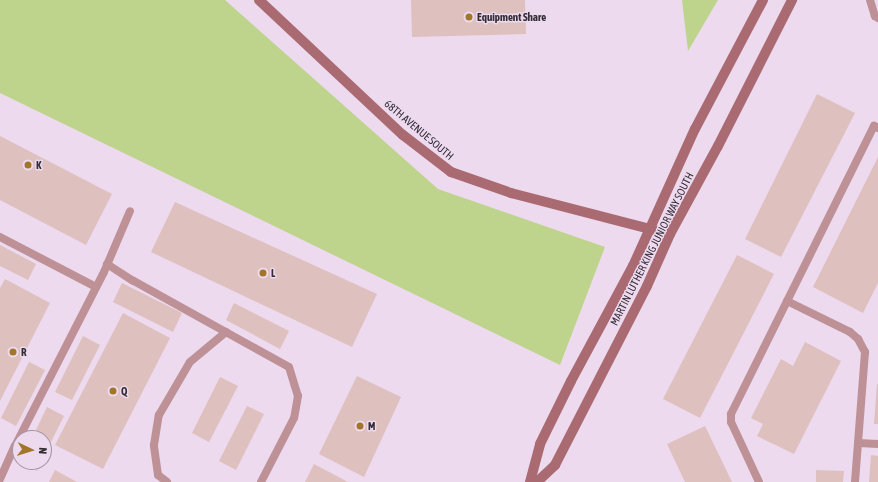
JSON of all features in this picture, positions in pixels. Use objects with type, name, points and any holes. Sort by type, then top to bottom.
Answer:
[{"type":"main road","name":"68TH AVENUE SOUTH","points":[[259,0],[403,135],[451,172],[511,194],[670,234]]},
{"type":"main road","name":"MARTIN LUTHER KING JUNIOR WAY SOUTH","points":[[530,482],[540,444],[571,381],[633,266],[695,130],[762,0]]},
{"type":"main road","name":"MARTIN LUTHER KING JUNIOR WAY SOUTH","points":[[537,482],[555,466],[647,286],[670,234],[718,146],[792,0]]},
{"type":"lane","points":[[870,0],[875,16],[878,18]]},
{"type":"lane","points":[[759,482],[731,422],[731,414],[874,126],[878,128]]},
{"type":"lane","points":[[0,479],[15,446],[96,287],[130,211]]},
{"type":"lane","points":[[0,237],[96,287]]},
{"type":"lane","points":[[107,264],[289,366],[298,396],[294,418],[262,482]]},
{"type":"lane","points":[[788,301],[850,332],[858,339],[865,352],[855,482]]},
{"type":"lane","points":[[167,482],[158,475],[154,445],[159,415],[190,362],[226,332]]},
{"type":"lane","points":[[858,443],[878,444]]},
{"type":"green space","points":[[0,0],[225,0],[438,189],[605,247],[560,365],[0,93]]},
{"type":"green space","points":[[682,0],[718,0],[688,51]]},
{"type":"building","name":"Equipment Share","points":[[411,0],[525,0],[526,34],[412,37]]},
{"type":"building","points":[[817,94],[855,113],[781,257],[745,239]]},
{"type":"building","name":"K","points":[[0,136],[112,194],[86,245],[0,200]]},
{"type":"building","points":[[878,157],[878,283],[863,313],[813,287]]},
{"type":"building","name":"L","points":[[175,202],[377,294],[352,347],[151,252]]},
{"type":"building","points":[[0,245],[36,264],[28,280],[0,266]]},
{"type":"building","points":[[737,255],[774,274],[700,418],[663,399]]},
{"type":"building","name":"R","points":[[5,279],[50,303],[0,401],[0,288]]},
{"type":"building","points":[[122,283],[182,313],[173,332],[113,302]]},
{"type":"building","points":[[234,303],[289,331],[280,349],[226,320]]},
{"type":"building","name":"Q","points":[[123,313],[170,338],[103,469],[55,445]]},
{"type":"building","points":[[83,336],[100,345],[72,400],[55,392]]},
{"type":"building","points":[[805,342],[841,361],[794,454],[757,436],[763,424],[751,418],[781,359],[793,366]]},
{"type":"building","points":[[29,362],[45,370],[16,426],[1,418]]},
{"type":"building","name":"M","points":[[357,376],[401,397],[364,477],[319,454]]},
{"type":"building","points":[[220,377],[238,386],[209,442],[192,433]]},
{"type":"building","points":[[877,384],[878,424],[874,424]]},
{"type":"building","points":[[247,406],[264,414],[236,470],[219,461]]},
{"type":"building","points":[[47,407],[64,416],[52,440],[52,430],[36,430]]},
{"type":"building","points":[[705,426],[732,482],[685,482],[667,444]]},
{"type":"building","points":[[871,455],[878,456],[878,482],[869,482]]},
{"type":"building","points":[[314,464],[348,482],[305,482]]},
{"type":"building","points":[[55,470],[77,482],[49,482]]},
{"type":"building","points":[[816,470],[844,471],[843,482],[816,482]]},
{"type":"place","name":"Equipment Share","points":[[469,17]]},
{"type":"place","name":"K","points":[[28,165]]},
{"type":"place","name":"L","points":[[263,273]]},
{"type":"place","name":"R","points":[[13,352]]},
{"type":"place","name":"Q","points":[[113,391]]},
{"type":"place","name":"M","points":[[360,426]]}]
